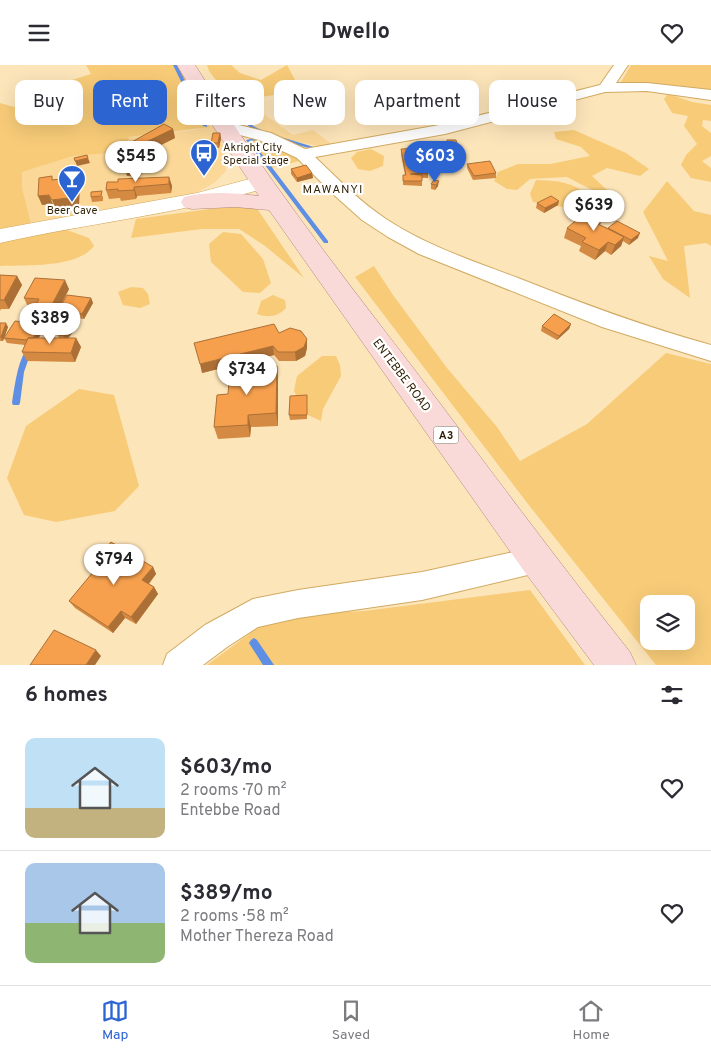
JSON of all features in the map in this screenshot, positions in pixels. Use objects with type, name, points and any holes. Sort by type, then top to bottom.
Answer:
[{"type":"main road","name":"A3","points":[[186,65],[223,126],[269,193]]},
{"type":"main road","points":[[200,200],[236,177],[246,157]]},
{"type":"main road","points":[[200,200],[236,199],[269,193]]},
{"type":"main road","name":"ENTEBBE ROAD","points":[[269,193],[536,560],[617,665]]},
{"type":"street","points":[[605,88],[621,65]]},
{"type":"street","points":[[303,154],[427,133],[605,88],[646,87],[711,95]]},
{"type":"street","points":[[223,126],[265,136],[303,154],[348,199],[377,222],[405,239],[578,310],[666,342],[711,353]]},
{"type":"street","points":[[0,235],[200,200]]},
{"type":"street","points":[[178,665],[216,636],[252,614],[298,604],[422,585],[536,560]]},
{"type":"shaded area","points":[[86,65],[179,65],[186,80],[177,80],[177,125],[209,125],[210,127],[129,137],[124,152],[73,156],[22,172],[22,188],[31,223],[0,230],[0,103],[15,107],[15,125],[83,125],[83,80],[72,80],[91,74]]},
{"type":"shaded area","points":[[207,65],[231,65],[240,73],[261,80],[216,80]]},
{"type":"shaded area","points":[[287,65],[295,80],[274,80],[274,95],[264,97],[264,80],[261,80]]},
{"type":"shaded area","points":[[631,65],[711,65],[711,92],[669,94],[692,102],[711,105],[711,121],[703,120],[702,126],[711,133],[711,156],[702,161],[711,168],[711,182],[691,178],[681,165],[686,155],[697,144],[684,126],[688,116],[672,113],[664,99],[668,94],[618,87]]},
{"type":"shaded area","points":[[264,114],[274,121],[274,125],[279,125],[293,135],[313,130],[334,146],[322,147],[285,139],[252,126],[264,125]]},
{"type":"shaded area","points":[[215,125],[226,152],[226,171],[214,183],[196,193],[167,201],[31,223],[22,188],[21,172],[73,156],[124,152],[128,137],[194,130]]},
{"type":"shaded area","points":[[574,130],[626,153],[649,169],[640,176],[607,168],[592,176],[607,190],[596,192],[567,177],[530,179],[517,190],[507,189],[494,181],[498,172],[518,164],[550,164],[590,156],[581,147],[556,139],[554,132]]},
{"type":"shaded area","points":[[253,138],[262,139],[303,160],[271,168],[250,141]]},
{"type":"shaded area","points":[[371,149],[384,156],[383,166],[370,171],[358,169],[351,158],[357,152]]},
{"type":"shaded area","points":[[536,180],[556,181],[574,186],[586,193],[587,202],[575,209],[533,202],[530,194]]},
{"type":"shaded area","points":[[667,181],[694,211],[711,215],[711,246],[706,243],[684,246],[690,298],[663,279],[649,256],[668,261],[643,212]]},
{"type":"shaded area","points":[[239,205],[256,207],[304,278],[265,246],[239,229],[202,229],[131,238],[136,219]]},
{"type":"shaded area","points":[[67,230],[89,238],[94,246],[86,253],[64,262],[0,266],[0,242]]},
{"type":"shaded area","points":[[223,232],[241,234],[263,259],[271,283],[260,293],[243,292],[211,262],[209,244]]},
{"type":"shaded area","points":[[374,266],[447,368],[497,427],[520,461],[587,424],[666,353],[711,364],[711,665],[656,665],[644,650],[695,650],[695,595],[640,595],[640,645],[528,504],[355,277]]},
{"type":"shaded area","points":[[131,287],[143,288],[148,294],[150,304],[140,308],[123,305],[118,292]]},
{"type":"shaded area","points":[[273,295],[285,300],[286,308],[273,316],[257,314],[261,301]]},
{"type":"shaded area","points":[[322,356],[336,356],[340,365],[341,376],[323,409],[321,421],[308,415],[294,391],[297,376]]},
{"type":"shaded area","points":[[79,389],[114,395],[139,486],[115,511],[56,522],[24,515],[7,478],[26,426]]},
{"type":"shaded area","points":[[530,590],[585,665],[207,665],[264,623],[290,615],[364,611]]},
{"type":"building","points":[[162,125],[173,129],[142,144],[139,164],[125,167],[128,153],[124,153],[125,149],[129,148],[130,143]]},
{"type":"building","points":[[213,133],[220,133],[218,143],[211,143]]},
{"type":"building","points":[[447,140],[456,140],[458,148],[448,148]]},
{"type":"building","points":[[423,148],[428,173],[410,174],[422,175],[422,181],[403,181],[403,175],[406,175],[401,149]]},
{"type":"building","points":[[87,155],[88,158],[75,161],[74,158]]},
{"type":"building","points":[[430,156],[437,156],[438,161],[430,161]]},
{"type":"building","points":[[490,161],[496,173],[474,176],[467,164]]},
{"type":"building","points":[[306,165],[312,173],[297,178],[291,169]]},
{"type":"building","points":[[52,176],[52,180],[77,177],[76,197],[52,200],[49,195],[38,196],[39,178]]},
{"type":"building","points":[[169,177],[169,184],[134,187],[134,190],[106,190],[107,182],[118,182],[118,179]]},
{"type":"building","points":[[434,180],[439,181],[436,185],[431,184]]},
{"type":"building","points":[[102,191],[101,196],[91,197],[91,192]]},
{"type":"building","points":[[551,196],[559,201],[545,208],[537,203]]},
{"type":"building","points":[[586,212],[602,220],[598,224],[624,237],[615,245],[608,242],[599,250],[582,242],[586,238],[567,228]]},
{"type":"building","points":[[617,221],[640,233],[631,240],[608,228]]},
{"type":"building","points":[[0,275],[17,276],[4,300],[0,300]]},
{"type":"building","points":[[35,278],[65,280],[47,314],[31,313],[39,299],[24,298]]},
{"type":"building","points":[[67,295],[91,298],[82,314],[58,311]]},
{"type":"building","points":[[554,314],[571,324],[559,336],[542,326]]},
{"type":"building","points":[[15,321],[42,324],[33,338],[28,338],[27,340],[4,338]]},
{"type":"building","points":[[0,323],[6,323],[1,337],[0,337]]},
{"type":"building","points":[[274,324],[279,333],[290,328],[301,331],[307,339],[304,347],[295,352],[278,352],[273,346],[200,364],[194,343]]},
{"type":"building","points":[[64,326],[71,327],[64,336],[57,334]]},
{"type":"building","points":[[28,338],[76,338],[71,353],[22,352]]},
{"type":"building","points":[[277,366],[276,413],[248,415],[248,425],[214,427],[217,395],[228,394],[230,369]]},
{"type":"building","points":[[307,395],[307,415],[289,415],[290,396]]},
{"type":"building","points":[[111,542],[153,567],[142,580],[154,587],[131,617],[121,611],[108,627],[69,601],[98,566],[93,564]]},
{"type":"building","points":[[54,630],[96,650],[86,665],[30,665]]},
{"type":"waterway","points":[[175,65],[205,126]]},
{"type":"waterway","points":[[250,125],[262,132]]},
{"type":"waterway","points":[[259,138],[249,140],[326,242]]},
{"type":"waterway","points":[[279,138],[314,148]]},
{"type":"waterway","points":[[16,403],[21,372],[28,352]]},
{"type":"waterway","points":[[254,643],[269,665]]},
{"type":"place","name":"Akright City Special stage","points":[[204,177]]},
{"type":"place","name":"Beer Cave","points":[[72,203]]},
{"type":"district","name":"MAWANYI","points":[[333,189]]}]
